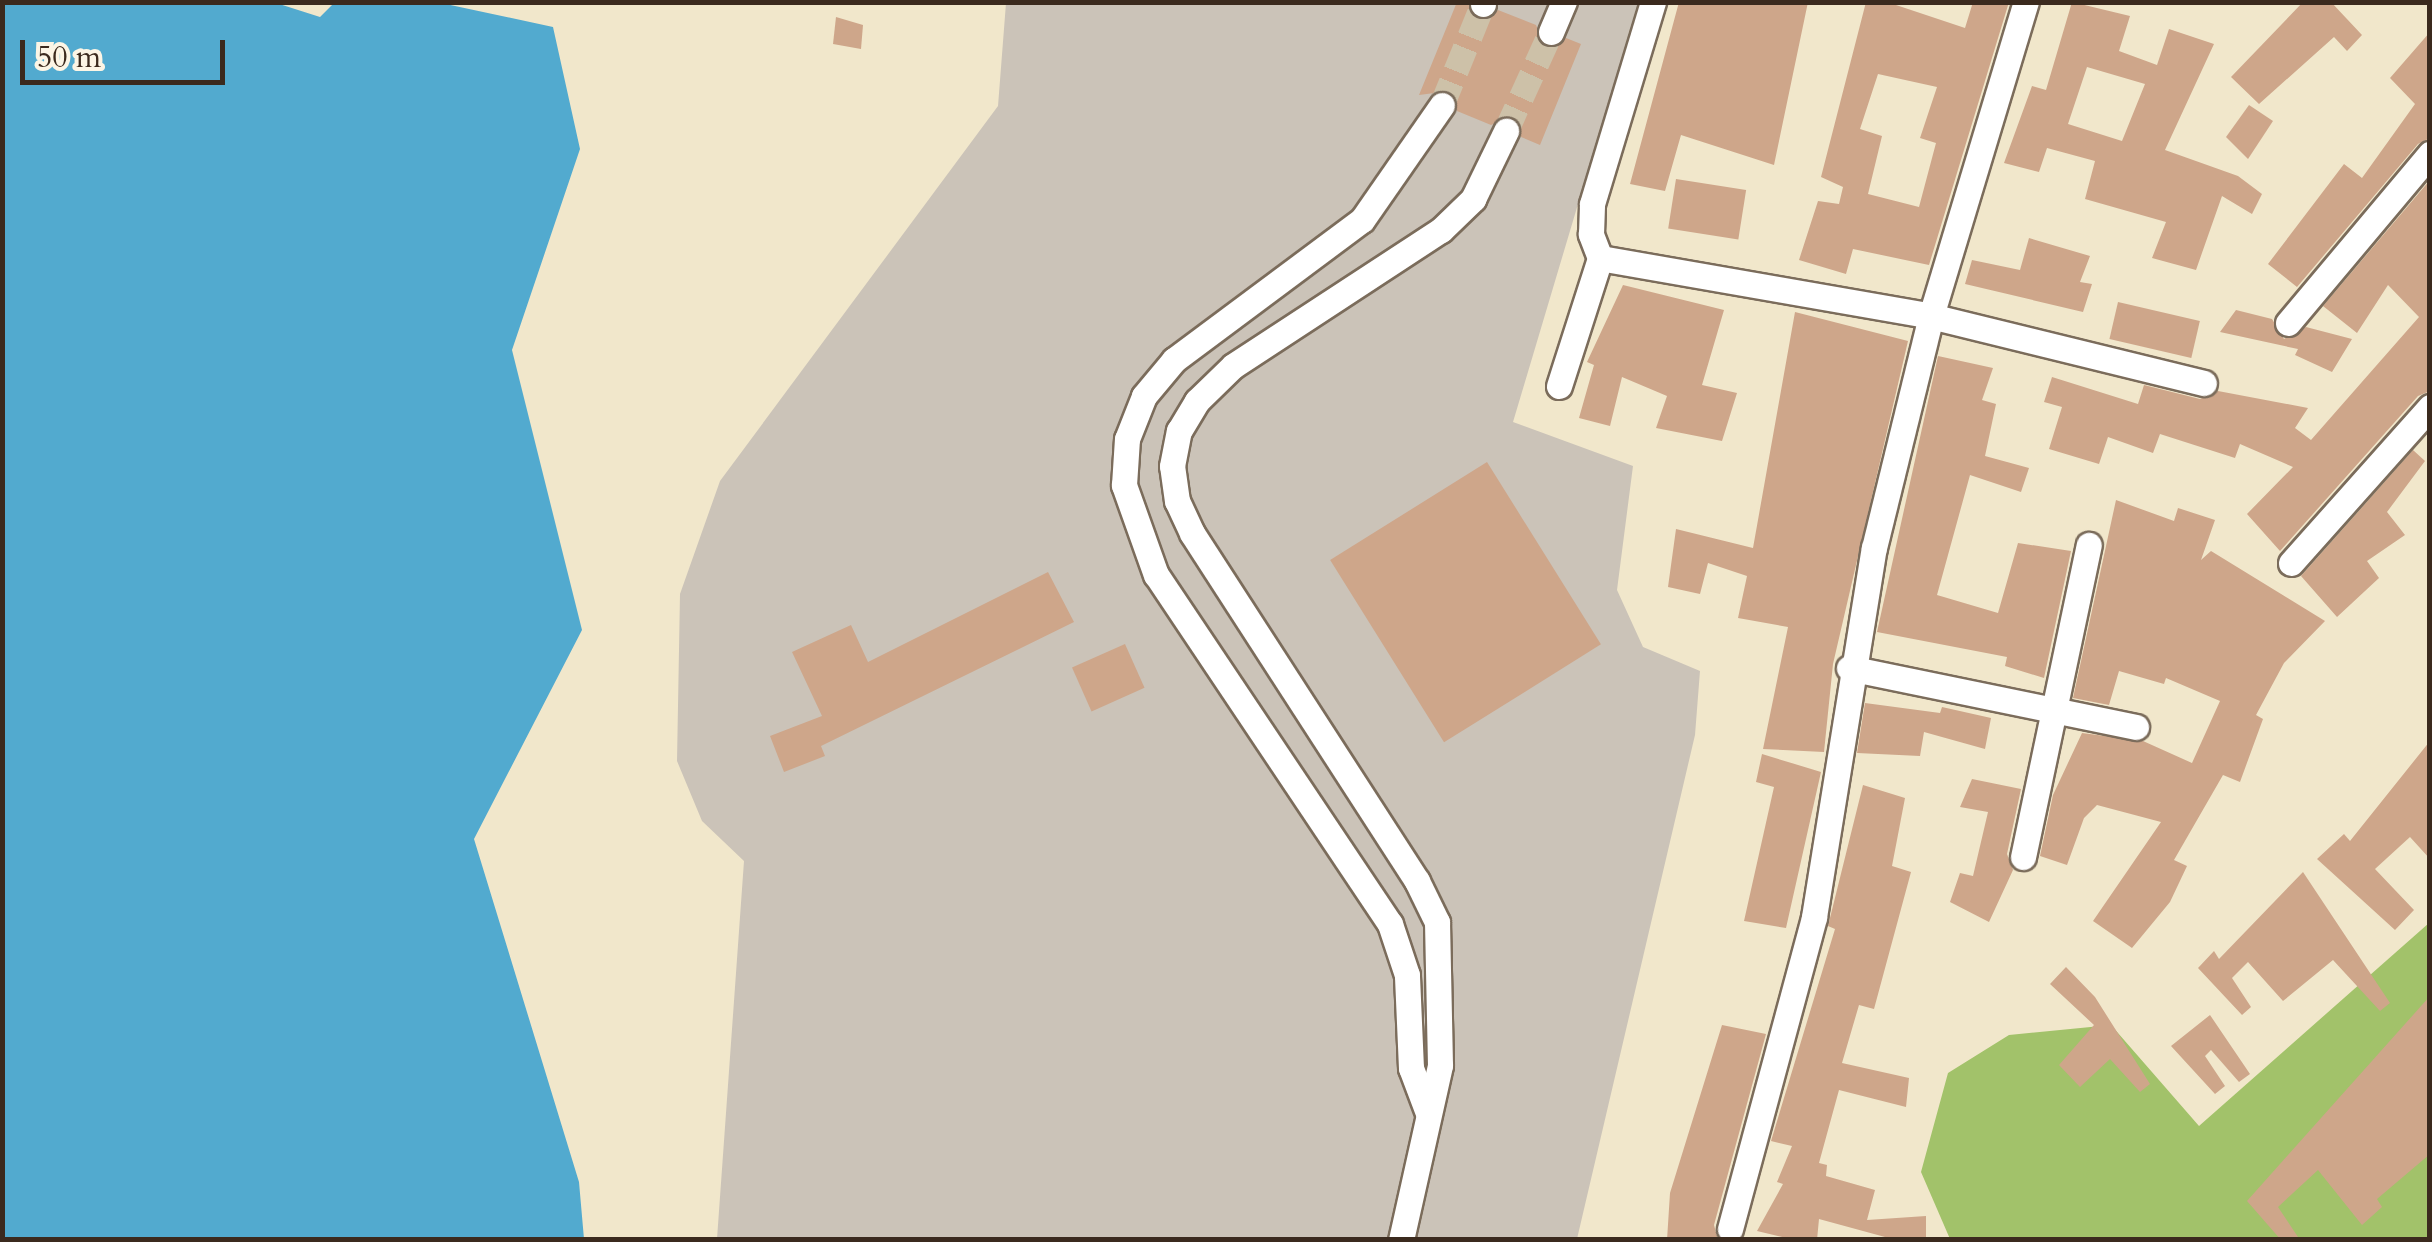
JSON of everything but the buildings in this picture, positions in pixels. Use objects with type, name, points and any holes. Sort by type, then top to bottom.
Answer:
[{"type":"street","points":[[1551,32],[1564,2]]},
{"type":"street","points":[[1559,386],[1600,258],[1592,234],[1592,204],[1653,2]]},
{"type":"street","points":[[1730,1229],[1814,918],[1850,668],[1930,316],[2026,2]]},
{"type":"street","points":[[1428,1114],[1411,1068],[1407,975],[1390,924],[1156,576],[1124,485],[1127,439],[1144,396],[1174,360],[1362,220],[1442,105]]},
{"type":"street","points":[[1401,1240],[1440,1064],[1441,964],[1429,902],[1192,534],[1176,501],[1172,466],[1179,432],[1197,401],[1233,366],[1441,230],[1473,199],[1506,131]]},
{"type":"street","points":[[2288,323],[2430,154]]},
{"type":"street","points":[[1600,258],[1930,316],[2204,383]]},
{"type":"street","points":[[2290,563],[2430,407]]},
{"type":"street","points":[[2023,857],[2050,708],[2090,545]]},
{"type":"street","points":[[1850,668],[2136,727]]},
{"type":"shaded area","points":[[1006,3],[1638,3],[1513,422],[1633,466],[1617,590],[1643,647],[1700,671],[1695,735],[1577,1239],[717,1239],[744,861],[702,821],[677,761],[680,594],[720,481],[998,106]]},
{"type":"green space","points":[[2429,923],[2429,1239],[1950,1239],[1921,1172],[1948,1073],[2009,1035],[2111,1025],[2199,1126]]},
{"type":"water","points":[[273,2],[320,17],[334,3],[441,3],[553,27],[580,149],[512,350],[582,630],[474,839],[579,1182],[584,1239],[3,1239],[3,3]]},
{"type":"tunnel","points":[[1442,105],[1483,4]]},
{"type":"tunnel","points":[[1506,131],[1551,32]]}]
